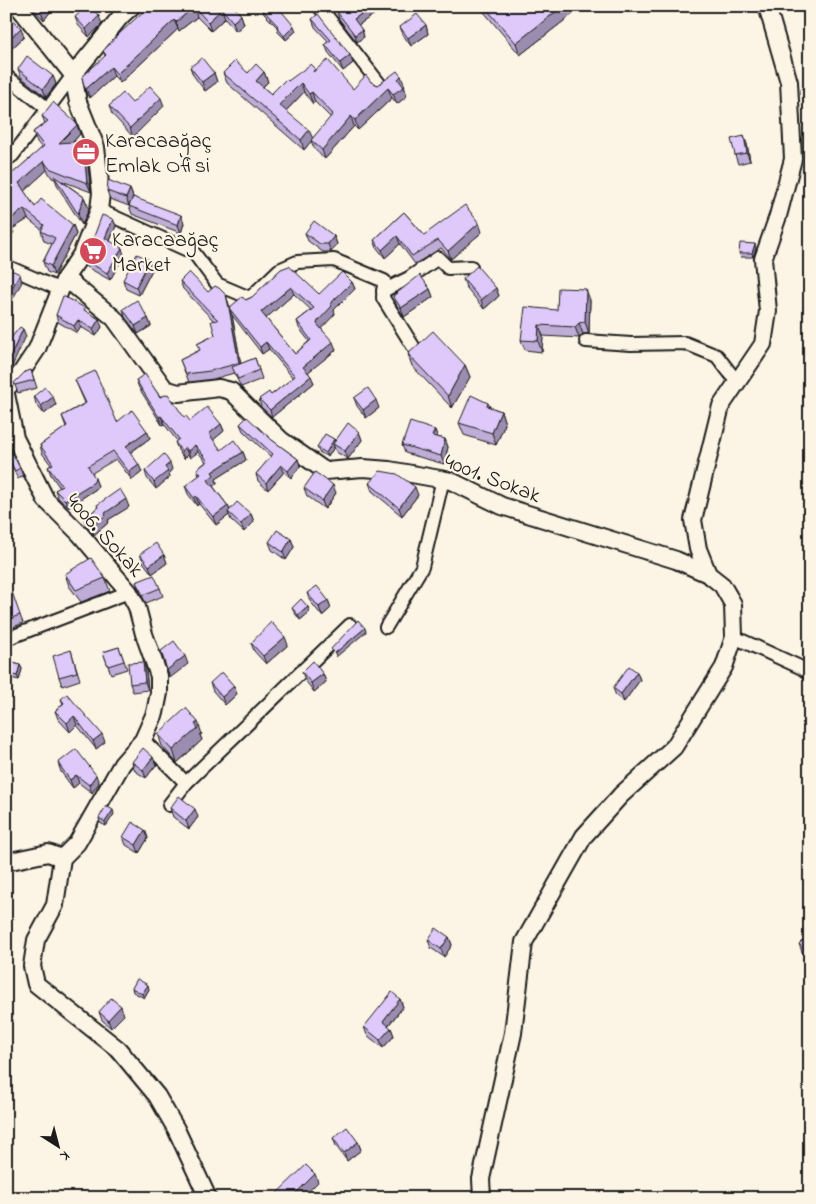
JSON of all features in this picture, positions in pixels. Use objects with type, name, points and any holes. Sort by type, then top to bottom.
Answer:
[{"type":"street","points":[[6,389],[21,373],[37,348],[63,284],[81,254],[99,210],[101,193],[96,147],[78,102],[73,75],[18,6]]},
{"type":"street","points":[[6,160],[13,155],[73,75],[121,16],[132,6]]},
{"type":"street","points":[[319,6],[381,86]]},
{"type":"street","points":[[482,1198],[481,1179],[513,1034],[524,942],[584,836],[621,795],[674,747],[724,667],[734,637],[733,604],[722,585],[708,574],[698,549],[693,520],[721,406],[763,344],[768,311],[764,259],[793,159],[789,82],[767,6]]},
{"type":"street","points":[[6,76],[48,109]]},
{"type":"street","points":[[99,210],[194,253],[217,284],[250,298],[278,270],[297,262],[334,260],[384,281],[383,298],[416,351]]},
{"type":"street","points":[[383,291],[409,278],[438,258],[448,268],[471,267]]},
{"type":"street","points":[[6,266],[63,284]]},
{"type":"street","name":"4001. Sokak","points":[[63,284],[114,318],[165,389],[178,393],[219,388],[231,391],[281,440],[325,472],[363,468],[451,480],[502,506],[676,560],[708,574]]},
{"type":"street","points":[[586,341],[631,344],[685,344],[717,356],[737,382]]},
{"type":"street","name":"4006. Sokak","points":[[6,394],[15,438],[46,500],[80,534],[129,592],[137,607],[144,634],[159,676],[159,693],[155,714],[143,740],[122,764],[77,843],[62,858]]},
{"type":"street","points":[[386,627],[422,567],[444,479]]},
{"type":"street","points":[[6,639],[129,592]]},
{"type":"street","points":[[169,805],[186,783],[350,625]]},
{"type":"street","points":[[734,637],[802,668],[810,674]]},
{"type":"street","points":[[143,740],[186,783]]},
{"type":"street","points":[[6,862],[48,853],[62,858],[55,905],[36,940],[32,966],[36,984],[118,1049],[157,1096],[176,1129],[208,1198]]},
{"type":"building","points":[[87,6],[90,6],[99,16],[86,29],[75,17]]},
{"type":"building","points":[[149,6],[234,6],[241,15],[233,22],[222,9],[208,22],[194,7],[176,22],[174,20],[117,74],[111,67],[86,89],[82,77],[106,55],[103,51],[118,35]]},
{"type":"building","points":[[266,6],[277,6],[294,26],[284,36],[278,26],[263,10]]},
{"type":"building","points":[[354,6],[373,6],[354,19],[362,30],[355,35],[337,12],[344,7],[347,11]]},
{"type":"building","points":[[484,6],[563,6],[516,43]]},
{"type":"building","points":[[6,14],[21,28],[7,41],[6,40]]},
{"type":"building","points":[[318,14],[350,55],[340,63],[325,44],[331,40],[312,19]]},
{"type":"building","points":[[417,14],[426,25],[408,38],[400,27]]},
{"type":"building","points":[[27,56],[53,76],[43,89],[18,69]]},
{"type":"building","points":[[202,58],[214,73],[202,82],[190,67]]},
{"type":"building","points":[[328,60],[353,89],[366,75],[371,82],[378,85],[397,71],[401,76],[398,79],[404,87],[393,94],[388,88],[355,120],[351,116],[322,150],[311,140],[333,114],[312,92],[309,94],[301,83],[279,105],[309,130],[301,140],[223,73],[235,61],[248,73],[256,64],[264,72],[256,81],[271,94],[286,79],[288,81],[311,64],[315,68],[313,72]]},
{"type":"building","points":[[150,86],[161,98],[130,128],[109,106],[123,93],[132,103]]},
{"type":"building","points":[[53,102],[77,125],[59,143],[83,141],[87,183],[49,168],[44,161],[19,183],[35,207],[41,199],[73,225],[51,266],[43,262],[55,238],[41,231],[44,225],[24,209],[8,221],[10,224],[6,227],[6,158],[13,173],[44,146],[33,132],[48,121],[42,116]]},
{"type":"building","points":[[744,136],[747,153],[735,155],[731,139]]},
{"type":"building","points":[[54,176],[84,197],[78,214]]},
{"type":"building","points":[[108,180],[130,189],[126,198],[107,191]]},
{"type":"building","points":[[133,197],[181,215],[178,225],[129,206]]},
{"type":"building","points":[[465,205],[479,223],[448,251],[438,240],[412,256],[397,236],[382,250],[374,240],[404,212],[424,235]]},
{"type":"building","points":[[102,215],[113,219],[105,238],[122,248],[107,273],[83,259],[92,242],[97,246],[93,239]]},
{"type":"building","points":[[314,221],[334,236],[328,244],[320,244],[305,233]]},
{"type":"building","points":[[740,243],[755,244],[752,253],[739,253]]},
{"type":"building","points":[[137,254],[150,260],[136,287],[123,280]]},
{"type":"building","points":[[289,266],[319,294],[342,272],[352,282],[330,304],[332,306],[317,324],[333,342],[303,367],[311,376],[270,410],[259,399],[269,392],[271,395],[295,376],[266,342],[260,347],[229,308],[242,297],[246,300],[252,297],[281,269]],"holes":[[[291,287],[314,308],[297,321],[311,340],[295,354],[261,312]]]},
{"type":"building","points":[[477,266],[496,288],[481,300],[463,279]]},
{"type":"building","points":[[6,270],[10,273],[11,270],[20,274],[6,298]]},
{"type":"building","points":[[189,272],[208,292],[215,286],[226,295],[239,363],[210,371],[186,374],[180,360],[200,350],[197,344],[215,335],[211,321],[218,320],[180,281]]},
{"type":"building","points":[[420,275],[430,289],[401,308],[393,296]]},
{"type":"building","points":[[558,288],[586,289],[585,322],[579,323],[575,327],[539,325],[538,341],[521,340],[525,307],[557,310]]},
{"type":"building","points":[[63,296],[85,308],[84,310],[99,319],[93,329],[78,320],[74,326],[56,315]]},
{"type":"building","points":[[137,300],[148,318],[135,326],[123,309]]},
{"type":"building","points":[[20,327],[23,329],[6,365],[6,344]]},
{"type":"building","points":[[433,331],[465,365],[448,396],[408,354]]},
{"type":"building","points":[[255,358],[259,370],[238,379],[232,367]]},
{"type":"building","points":[[31,370],[34,380],[15,385],[14,383],[25,372]]},
{"type":"building","points":[[95,371],[117,422],[132,410],[147,431],[126,446],[139,465],[129,472],[113,451],[88,466],[95,478],[94,482],[65,500],[55,490],[62,486],[48,467],[53,464],[40,445],[67,426],[62,416],[86,403],[75,380]]},
{"type":"building","points":[[145,374],[160,397],[168,394],[184,417],[186,416],[190,421],[207,407],[221,424],[209,434],[221,450],[234,440],[243,452],[212,472],[214,475],[208,480],[228,506],[213,517],[185,486],[201,474],[197,469],[208,461],[195,445],[188,451],[185,447],[181,451],[175,442],[179,439],[161,416],[159,417],[136,380]]},
{"type":"building","points":[[45,387],[53,397],[41,406],[34,396]]},
{"type":"building","points":[[368,388],[376,400],[363,410],[354,398]]},
{"type":"building","points":[[471,395],[488,403],[487,406],[501,411],[492,433],[459,423]]},
{"type":"building","points":[[247,417],[272,440],[298,459],[288,471],[281,465],[266,483],[256,474],[273,454],[240,424]]},
{"type":"building","points":[[410,422],[435,430],[432,436],[445,439],[441,456],[402,445]]},
{"type":"building","points":[[348,423],[359,432],[345,451],[333,444]]},
{"type":"building","points":[[325,434],[334,439],[326,453],[317,447]]},
{"type":"building","points":[[10,448],[20,468],[15,471],[6,453],[6,450]]},
{"type":"building","points":[[164,454],[170,463],[165,467],[168,471],[154,482],[145,471]]},
{"type":"building","points":[[380,471],[397,474],[415,487],[399,508],[369,483]]},
{"type":"building","points":[[315,472],[333,485],[322,501],[304,488]]},
{"type":"building","points":[[120,489],[126,499],[105,513],[106,515],[91,527],[84,519],[98,507],[97,505]]},
{"type":"building","points":[[237,502],[251,514],[241,524],[228,512]]},
{"type":"building","points":[[277,530],[291,539],[283,552],[269,542]]},
{"type":"building","points":[[156,543],[164,555],[149,566],[140,554]]},
{"type":"building","points":[[91,558],[105,578],[76,590],[65,574]]},
{"type":"building","points":[[154,575],[160,588],[143,595],[136,582]]},
{"type":"building","points":[[317,586],[328,600],[319,607],[307,593]]},
{"type":"building","points":[[12,592],[20,615],[6,620],[6,595]]},
{"type":"building","points":[[301,599],[308,607],[298,615],[292,608]]},
{"type":"building","points":[[358,620],[365,628],[335,653],[331,649]]},
{"type":"building","points":[[271,622],[285,637],[263,656],[251,643]]},
{"type":"building","points":[[174,641],[185,656],[167,670],[161,651]]},
{"type":"building","points":[[119,647],[124,661],[108,666],[103,652]]},
{"type":"building","points":[[71,650],[77,672],[59,677],[53,656]]},
{"type":"building","points":[[6,661],[20,665],[17,676],[6,673]]},
{"type":"building","points":[[313,661],[323,674],[311,683],[302,672]]},
{"type":"building","points":[[143,662],[145,682],[130,684],[128,663]]},
{"type":"building","points":[[629,666],[637,672],[621,694],[613,688]]},
{"type":"building","points":[[222,672],[234,686],[222,697],[210,683]]},
{"type":"building","points":[[67,694],[102,734],[93,741],[74,716],[67,723],[55,711],[64,703],[61,699]]},
{"type":"building","points":[[186,708],[198,722],[195,724],[198,728],[173,750],[158,734]]},
{"type":"building","points":[[143,748],[153,757],[143,770],[132,762]]},
{"type":"building","points":[[76,749],[96,775],[89,785],[76,775],[70,780],[58,763]]},
{"type":"building","points":[[179,796],[195,809],[186,821],[170,808]]},
{"type":"building","points":[[106,806],[113,810],[105,822],[99,818]]},
{"type":"building","points":[[132,822],[145,830],[136,845],[123,837]]},
{"type":"building","points":[[436,928],[449,937],[441,949],[428,940]]},
{"type":"building","points":[[806,937],[810,940],[810,954],[799,944]]},
{"type":"building","points":[[137,979],[148,985],[142,994],[132,988]]},
{"type":"building","points":[[392,992],[400,999],[383,1021],[391,1028],[380,1040],[364,1027]]},
{"type":"building","points":[[111,998],[121,1006],[108,1020],[99,1012]]},
{"type":"building","points":[[347,1127],[358,1142],[344,1153],[333,1138]]},
{"type":"building","points":[[306,1165],[315,1174],[291,1198],[272,1198]]},
{"type":"place","name":"Karacaağaç Emlak Ofisi","points":[[86,152]]},
{"type":"place","name":"Karacaağaç Market","points":[[93,251]]}]
